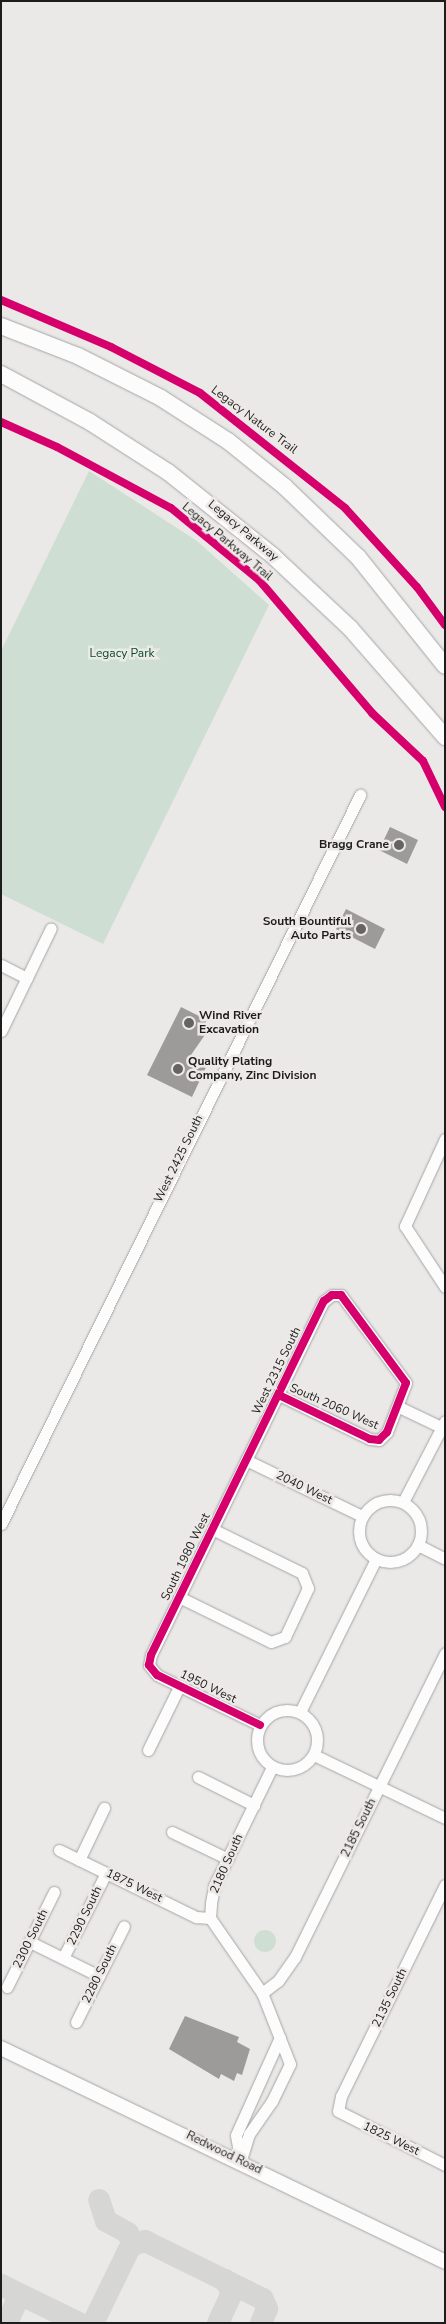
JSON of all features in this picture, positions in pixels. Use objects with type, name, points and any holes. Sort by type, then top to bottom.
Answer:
[{"type":"highway","points":[[1,326],[78,356],[161,398],[228,441],[285,487],[358,557],[445,666]]},
{"type":"highway","name":"Legacy Parkway","points":[[1,374],[90,422],[168,472],[272,555],[350,628],[445,737]]},
{"type":"main road","name":"Redwood Road","points":[[1,2048],[240,2160],[445,2262]]},
{"type":"street","name":"West 2425 South","points":[[1,1524],[360,795]]},
{"type":"street","points":[[1,1031],[51,928]]},
{"type":"street","points":[[1,965],[27,978]]},
{"type":"street","points":[[445,1140],[405,1226],[445,1287]]},
{"type":"street","name":"West 2315 South","points":[[246,1460],[324,1301],[332,1295],[341,1295],[350,1304],[406,1383],[399,1407]]},
{"type":"street","name":"South 2060 West","points":[[279,1395],[370,1439],[379,1440],[399,1407]]},
{"type":"street","points":[[399,1407],[443,1424],[403,1502]]},
{"type":"street","name":"2040 West","points":[[246,1460],[362,1516]]},
{"type":"street","name":"South 1980 West","points":[[149,1665],[179,1597],[246,1460]]},
{"type":"street","points":[[380,1501],[403,1502],[419,1520],[418,1545],[400,1560],[376,1558],[360,1540],[362,1516],[380,1501]]},
{"type":"street","name":"South 1980 West","points":[[179,1597],[263,1638],[279,1641],[285,1637],[308,1588],[308,1581],[302,1573],[212,1529]]},
{"type":"street","points":[[418,1545],[445,1559]]},
{"type":"street","points":[[300,1712],[376,1558]]},
{"type":"street","name":"2185 South","points":[[262,1993],[278,1981],[295,1957],[445,1654]]},
{"type":"street","name":"1950 West","points":[[149,1665],[157,1675],[260,1725]]},
{"type":"street","points":[[148,1750],[180,1685]]},
{"type":"street","points":[[278,1711],[300,1712],[315,1726],[318,1746],[314,1755],[296,1769],[272,1767],[258,1748],[260,1725],[278,1711]]},
{"type":"street","points":[[314,1755],[445,1818]]},
{"type":"street","name":"2180 South","points":[[210,1918],[214,1886],[272,1767]]},
{"type":"street","points":[[198,1777],[254,1805]]},
{"type":"street","points":[[79,1860],[104,1808]]},
{"type":"street","points":[[172,1832],[228,1859]]},
{"type":"street","name":"1875 West","points":[[59,1850],[196,1916],[210,1918]]},
{"type":"street","name":"2290 South","points":[[64,1958],[106,1873]]},
{"type":"street","name":"2135 South","points":[[338,2111],[341,2096],[445,1885]]},
{"type":"street","name":"2300 South","points":[[7,1987],[54,1892]]},
{"type":"street","points":[[210,1918],[262,1993],[290,2064],[272,2101],[249,2134],[240,2160]]},
{"type":"street","name":"2280 South","points":[[76,2022],[124,1926]]},
{"type":"street","points":[[30,1942],[99,1976]]},
{"type":"street","points":[[240,2160],[236,2135],[280,2037]]},
{"type":"street","name":"1825 West","points":[[338,2111],[445,2165]]},
{"type":"green space","name":"Legacy Park","points":[[89,471],[197,541],[269,605],[103,944],[1,894],[1,651]]},
{"type":"green space","points":[[265,1930],[273,1933],[276,1941],[273,1949],[265,1952],[257,1949],[254,1941],[257,1933]]},
{"type":"building","name":"Bragg Crane","points":[[390,827],[418,840],[407,864],[379,850]]},
{"type":"building","name":"South Bountiful Auto Parts","points":[[346,909],[385,929],[375,949],[336,929]]},
{"type":"building","name":"Quality Plating Company, Zinc Division","points":[[181,1007],[207,1020],[204,1026],[209,1029],[191,1055],[208,1063],[192,1097],[147,1075]]},
{"type":"building","points":[[185,2016],[239,2037],[237,2042],[250,2049],[242,2075],[237,2073],[234,2081],[221,2074],[219,2079],[169,2049]]},
{"type":"taxiway","points":[[93,2323],[132,2243],[128,2233],[106,2221],[99,2200]]},
{"type":"taxiway","points":[[132,2245],[145,2241],[263,2299],[267,2309],[261,2323]]},
{"type":"taxiway","points":[[218,2323],[232,2293],[225,2280]]},
{"type":"taxiway","points":[[1,2285],[79,2323]]},
{"type":"taxiway","points":[[7,2323],[17,2301],[14,2292]]},
{"type":"cycle path","name":"Legacy Nature Trail","points":[[1,300],[111,347],[200,393],[345,508],[417,587],[445,625]]},
{"type":"cycle path","name":"Legacy Parkway Trail","points":[[1,422],[57,447],[171,508],[259,580],[372,713],[423,761],[445,807]]},
{"type":"cycle path","points":[[260,1725],[157,1675],[149,1665],[151,1655],[324,1301],[332,1295],[341,1295],[406,1383],[387,1432],[379,1440],[370,1439],[279,1395]]},
{"type":"place","name":"Bragg Crane","points":[[399,845]]},
{"type":"place","name":"South Bountiful Auto Parts","points":[[361,929]]},
{"type":"place","name":"Wind River Excavation","points":[[189,1023]]},
{"type":"place","name":"Quality Plating Company, Zinc Division","points":[[178,1069]]}]
